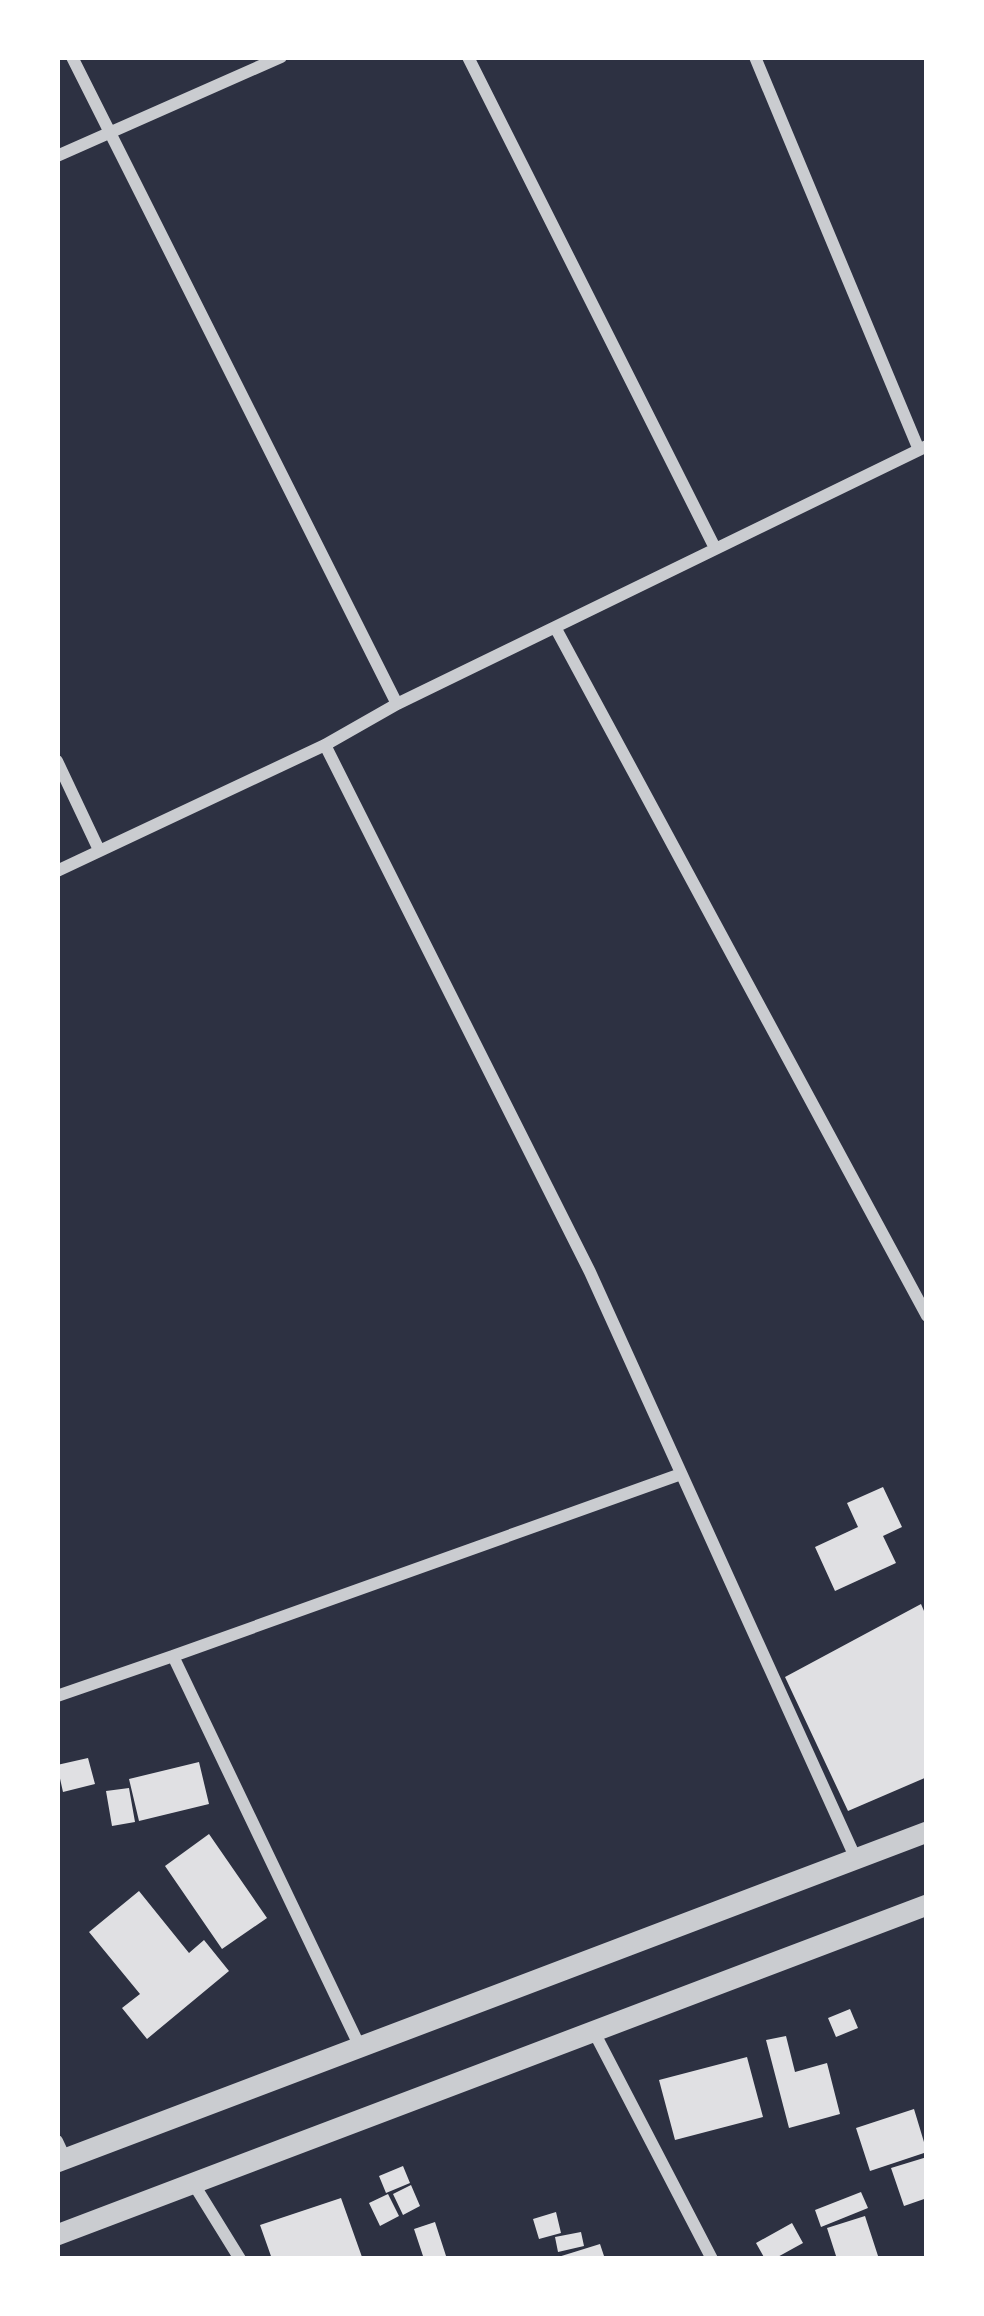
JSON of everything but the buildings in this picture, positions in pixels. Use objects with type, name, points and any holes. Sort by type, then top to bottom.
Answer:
[{"type":"street","points":[[72,57],[397,704]]},
{"type":"street","points":[[57,156],[280,57]]},
{"type":"street","points":[[468,57],[715,548]]},
{"type":"street","points":[[57,871],[325,745],[397,704],[923,448],[755,57]]},
{"type":"street","points":[[555,627],[927,1316]]},
{"type":"street","points":[[325,745],[590,1272],[856,1859]]},
{"type":"street","points":[[57,761],[99,850]]},
{"type":"street","points":[[57,1696],[681,1474]]},
{"type":"street","points":[[173,1656],[360,2047]]},
{"type":"street","points":[[60,2154],[360,2047],[927,1832]]},
{"type":"street","points":[[57,2235],[927,1905]]},
{"type":"street","points":[[594,2032],[712,2259]]},
{"type":"street","points":[[193,2183],[240,2259]]}]
